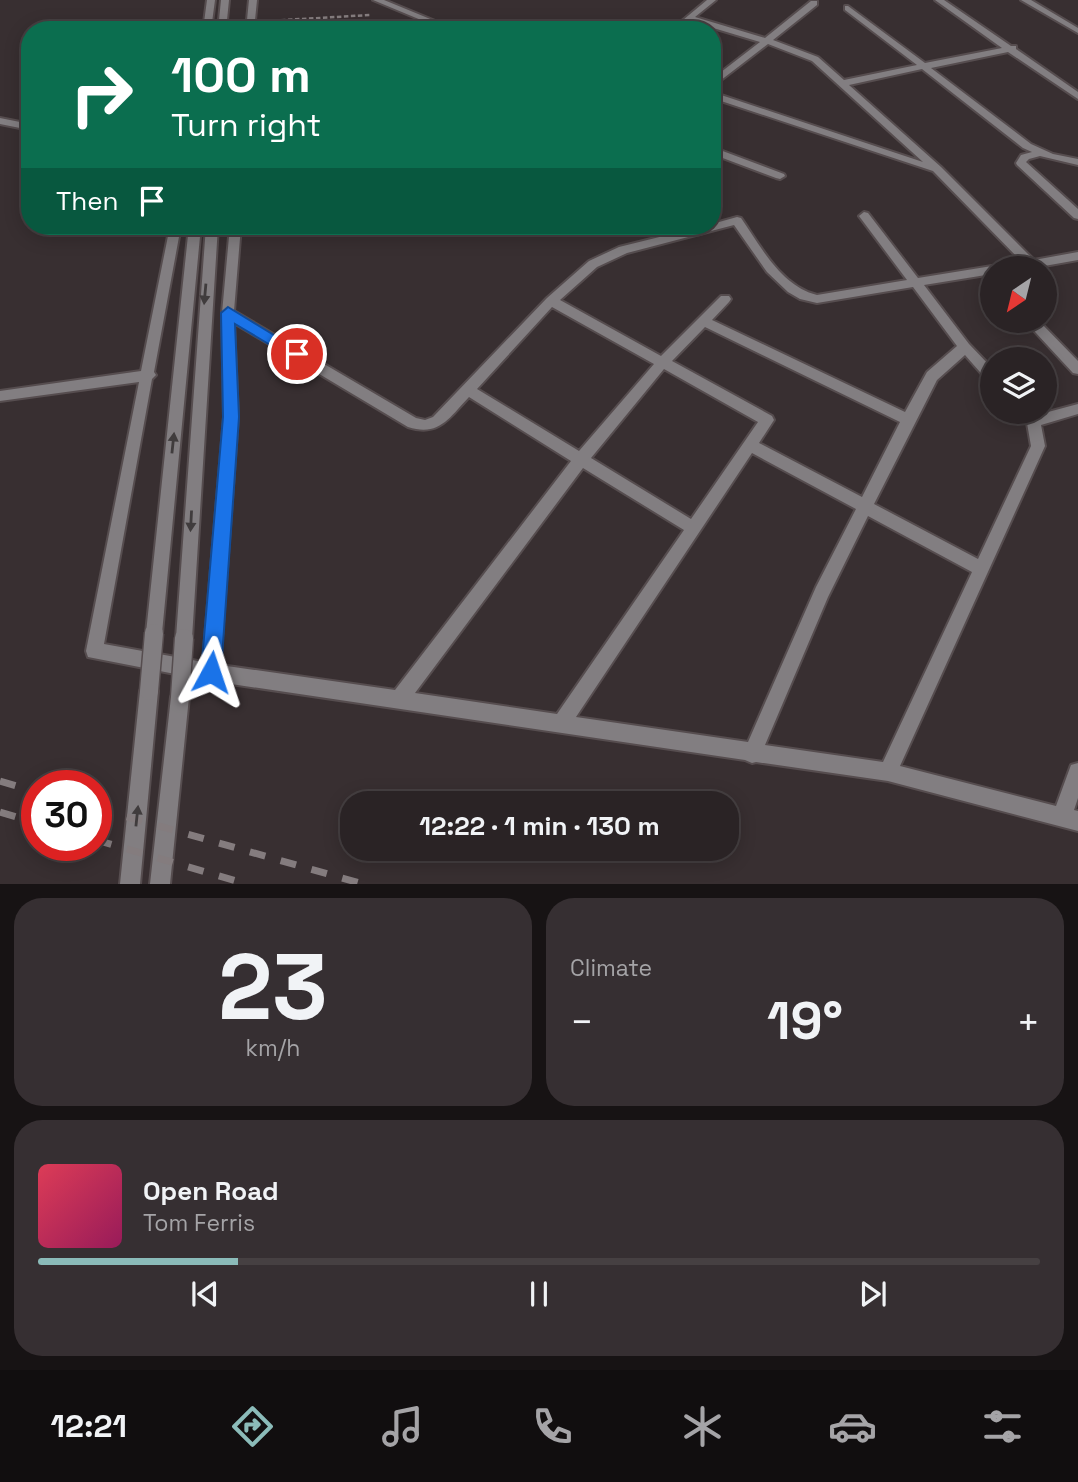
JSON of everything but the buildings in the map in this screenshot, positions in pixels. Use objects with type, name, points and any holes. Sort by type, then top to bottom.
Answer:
[{"type":"street","points":[[208,21],[211,0]]},
{"type":"street","points":[[223,21],[225,0]]},
{"type":"street","points":[[233,21],[234,0]]},
{"type":"street","points":[[251,21],[254,0]]},
{"type":"street","points":[[377,0],[431,21]]},
{"type":"street","points":[[686,21],[712,0]]},
{"type":"street","points":[[939,0],[1013,48],[1078,96]]},
{"type":"street","points":[[1025,0],[1078,32]]},
{"type":"street","points":[[721,77],[814,3]]},
{"type":"street","points":[[848,8],[1040,153],[1078,162]]},
{"type":"street","points":[[689,18],[700,21]]},
{"type":"street","points":[[721,27],[802,52],[843,83],[937,169],[1023,256]]},
{"type":"street","points":[[843,83],[1013,48]]},
{"type":"street","points":[[721,98],[937,169]]},
{"type":"street","points":[[0,121],[21,125]]},
{"type":"street","points":[[721,153],[780,176]]},
{"type":"street","points":[[1040,153],[1025,157],[1021,163],[1078,215]]},
{"type":"street","points":[[864,216],[914,283],[980,363]]},
{"type":"street","points":[[721,223],[737,221],[789,288],[804,298],[817,299],[980,275]]},
{"type":"street","points":[[173,235],[94,651],[211,672],[888,772],[1070,819],[1078,772]]},
{"type":"street","points":[[130,884],[194,235]]},
{"type":"street","points":[[160,884],[180,697],[211,235]]},
{"type":"street","points":[[211,672],[231,417],[228,313],[234,235]]},
{"type":"street","points":[[228,313],[413,423],[426,426],[438,421],[551,301],[593,264],[623,250],[667,235]]},
{"type":"street","points":[[1057,260],[1078,256]]},
{"type":"street","points":[[399,700],[582,459],[662,363],[726,299]]},
{"type":"street","points":[[551,301],[767,420],[560,725]]},
{"type":"street","points":[[704,321],[908,420]]},
{"type":"street","points":[[1043,333],[1078,369]]},
{"type":"street","points":[[752,754],[821,592],[908,420],[932,376],[965,347]]},
{"type":"street","points":[[0,396],[149,374]]},
{"type":"street","points":[[468,390],[695,529]]},
{"type":"street","points":[[1057,412],[1078,409]]},
{"type":"street","points":[[888,772],[1038,446],[1032,424]]},
{"type":"street","points":[[751,445],[982,569]]},
{"type":"path","points":[[308,21],[406,11]]},
{"type":"railway","points":[[0,781],[21,787]]},
{"type":"railway","points":[[0,812],[21,818]]},
{"type":"railway","points":[[112,813],[363,884]]},
{"type":"railway","points":[[112,845],[247,884]]},
{"type":"route","points":[[211,672],[231,417],[228,313],[297,354]]}]
